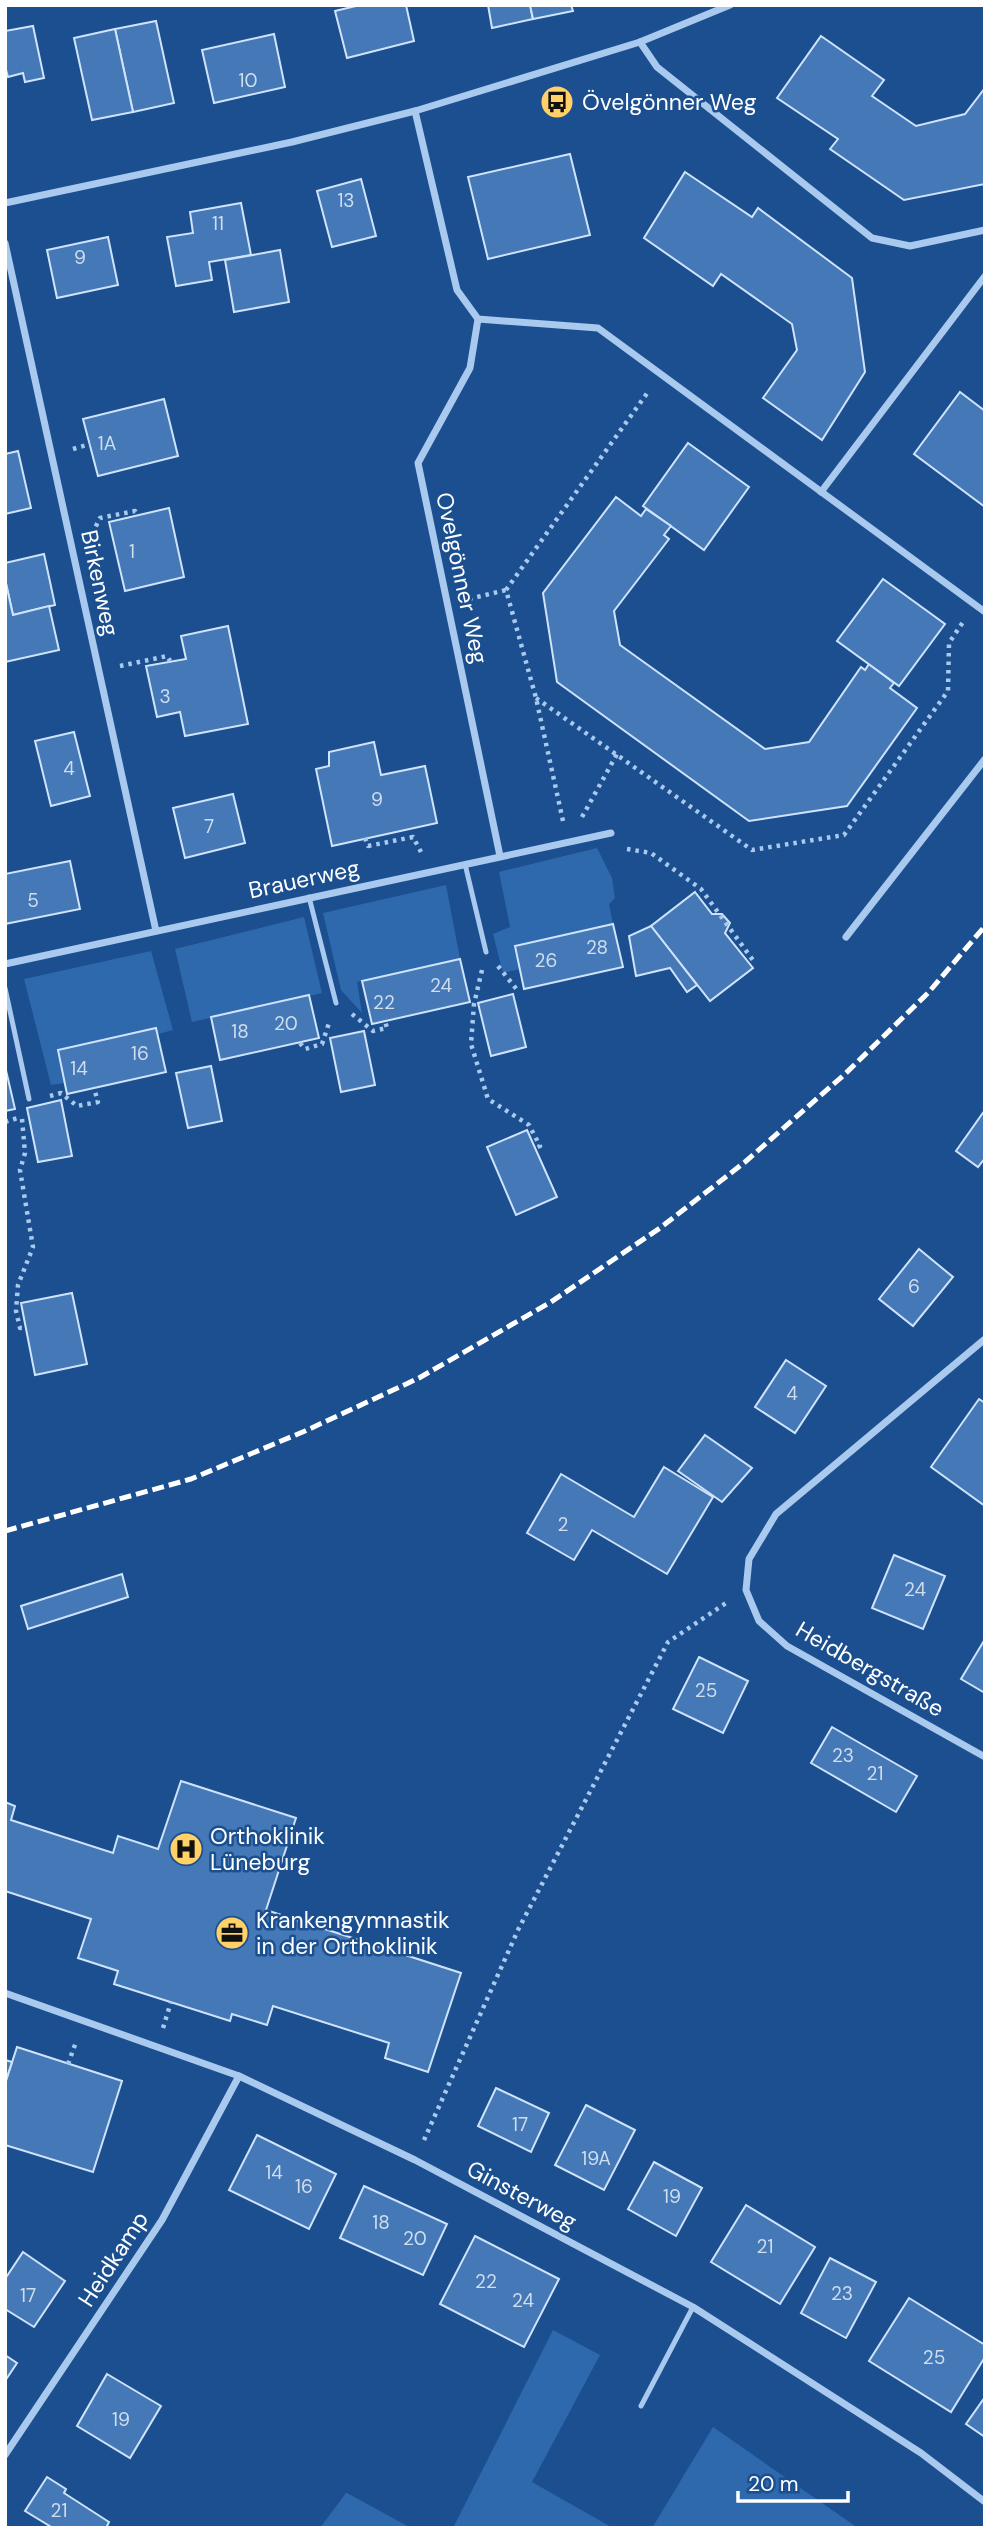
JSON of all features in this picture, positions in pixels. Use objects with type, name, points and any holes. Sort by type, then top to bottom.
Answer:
[{"type":"street","points":[[5,203],[292,142],[415,111],[640,42],[730,5]]},
{"type":"street","points":[[640,42],[657,67],[872,239],[909,246],[985,230]]},
{"type":"street","points":[[415,111],[457,290],[478,319],[598,328],[985,612]]},
{"type":"street","name":"Birkenweg","points":[[5,243],[156,931]]},
{"type":"street","points":[[821,492],[985,276]]},
{"type":"street","name":"Ovelgönner Weg","points":[[478,319],[470,368],[418,463],[500,856]]},
{"type":"street","points":[[846,937],[985,759]]},
{"type":"street","name":"Brauerweg","points":[[5,964],[611,833]]},
{"type":"street","name":"Heidbergstraße","points":[[985,1339],[776,1514],[749,1559],[746,1590],[759,1621],[787,1647],[985,1757]]},
{"type":"street","name":"Ginsterweg","points":[[5,1993],[239,2076],[415,2160],[693,2307],[921,2453],[985,2502]]},
{"type":"street","name":"Heidkamp","points":[[5,2455],[162,2220],[239,2076]]},
{"type":"lane","points":[[465,864],[486,952]]},
{"type":"lane","points":[[309,897],[336,1003]]},
{"type":"lane","points":[[5,988],[29,1099]]},
{"type":"lane","points":[[642,2406],[693,2307]]},
{"type":"path","points":[[448,604],[506,590],[661,374]]},
{"type":"path","points":[[71,539],[92,535],[100,518],[135,511],[137,516]]},
{"type":"path","points":[[506,590],[536,698],[568,842]]},
{"type":"path","points":[[536,698],[752,850],[844,835],[948,691],[949,643],[975,604]]},
{"type":"path","points":[[99,670],[167,656],[170,661]]},
{"type":"path","points":[[568,842],[617,754]]},
{"type":"path","points":[[365,838],[368,846],[413,837],[431,871]]},
{"type":"path","points":[[620,847],[651,853],[701,889],[755,963]]},
{"type":"path","points":[[719,924],[724,920]]},
{"type":"path","points":[[486,952],[518,990]]},
{"type":"path","points":[[486,952],[474,1004],[471,1044],[488,1098],[530,1125],[540,1146],[535,1148]]},
{"type":"path","points":[[300,1043],[305,1049],[321,1044],[336,1003],[373,1031],[387,1027],[385,1021]]},
{"type":"path","points":[[26,1327],[20,1328],[16,1311],[18,1285],[33,1247],[20,1170],[25,1153],[21,1111],[29,1099],[61,1094],[76,1106],[98,1101],[94,1088]]},
{"type":"path","points":[[5,1122],[22,1117]]},
{"type":"path","points":[[415,2160],[518,1930],[668,1642],[746,1590]]},
{"type":"shaded area","points":[[597,848],[612,878],[615,898],[609,904],[613,924],[515,946],[520,969],[503,973],[493,934],[510,927],[499,872]]},
{"type":"shaded area","points":[[446,885],[460,959],[357,982],[362,1013],[341,990],[323,913]]},
{"type":"shaded area","points":[[304,917],[322,993],[192,1022],[175,949]]},
{"type":"shaded area","points":[[151,951],[173,1030],[158,1034],[156,1029],[58,1050],[65,1083],[51,1085],[24,979]]},
{"type":"shaded area","points":[[553,2330],[600,2355],[532,2482],[613,2528],[453,2528]]},
{"type":"shaded area","points":[[713,2427],[858,2528],[652,2528]]},
{"type":"shaded area","points":[[347,2493],[411,2528],[320,2528]]},
{"type":"building","points":[[360,5],[406,5],[414,41],[347,58],[335,11]]},
{"type":"building","points":[[488,5],[530,5],[533,19],[492,28]]},
{"type":"building","points":[[530,5],[571,5],[573,11],[533,19]]},
{"type":"building","points":[[156,21],[174,103],[133,112],[115,29]]},
{"type":"building","points":[[33,26],[44,78],[25,82],[23,73],[8,77],[5,66],[5,31]]},
{"type":"building","points":[[115,29],[133,112],[92,120],[74,38]]},
{"type":"building","points":[[274,34],[285,87],[214,103],[202,50]]},
{"type":"building","points":[[821,36],[884,80],[872,96],[916,126],[965,114],[985,88],[985,184],[904,200],[830,149],[838,139],[777,98]]},
{"type":"building","points":[[570,154],[590,235],[488,259],[468,177]]},
{"type":"building","points":[[685,172],[752,217],[758,208],[852,278],[865,372],[822,440],[763,398],[797,350],[792,324],[721,274],[713,286],[644,238]]},
{"type":"building","points":[[361,179],[376,236],[332,247],[317,191]]},
{"type":"building","points":[[241,203],[251,255],[209,262],[212,280],[176,286],[167,237],[193,233],[190,212]]},
{"type":"building","points":[[108,237],[118,285],[57,298],[47,250]]},
{"type":"building","points":[[280,250],[289,302],[234,312],[225,260]]},
{"type":"building","points":[[960,392],[985,411],[985,507],[914,454]]},
{"type":"building","points":[[164,399],[178,456],[98,476],[83,419]]},
{"type":"building","points":[[688,443],[749,487],[704,550],[643,506]]},
{"type":"building","points":[[18,451],[31,508],[5,514],[5,454]]},
{"type":"building","points":[[616,497],[641,516],[646,509],[671,526],[664,535],[669,539],[614,611],[620,645],[765,749],[809,742],[861,667],[865,670],[869,664],[894,683],[890,688],[917,708],[847,806],[749,821],[557,682],[543,593]]},
{"type":"building","points":[[169,508],[184,577],[125,591],[109,522]]},
{"type":"building","points":[[44,554],[55,605],[13,615],[5,579],[5,563]]},
{"type":"building","points":[[5,579],[13,615],[49,606],[59,650],[5,662]]},
{"type":"building","points":[[883,579],[945,624],[899,686],[837,641]]},
{"type":"building","points":[[228,626],[248,724],[185,736],[180,712],[157,717],[146,666],[186,659],[181,636]]},
{"type":"building","points":[[74,732],[90,796],[51,806],[35,741]]},
{"type":"building","points":[[374,742],[381,775],[425,766],[437,823],[332,846],[316,769],[329,766],[329,752]]},
{"type":"building","points":[[233,794],[245,843],[185,858],[173,808]]},
{"type":"building","points":[[70,861],[80,909],[5,924],[5,874]]},
{"type":"building","points":[[695,892],[712,914],[722,914],[730,923],[725,933],[753,968],[710,1001],[651,926]]},
{"type":"building","points":[[613,924],[623,967],[524,989],[515,946]]},
{"type":"building","points":[[651,926],[697,985],[687,992],[670,968],[636,976],[629,936]]},
{"type":"building","points":[[460,959],[470,1002],[372,1024],[362,981]]},
{"type":"building","points":[[513,994],[526,1047],[491,1056],[478,1003]]},
{"type":"building","points":[[309,995],[319,1038],[220,1060],[211,1017]]},
{"type":"building","points":[[156,1028],[166,1072],[67,1094],[58,1050]]},
{"type":"building","points":[[364,1031],[375,1085],[341,1092],[330,1038]]},
{"type":"building","points":[[5,1066],[15,1109],[5,1111]]},
{"type":"building","points":[[211,1066],[222,1121],[188,1128],[176,1073]]},
{"type":"building","points":[[61,1100],[72,1156],[38,1162],[27,1108]]},
{"type":"building","points":[[985,1110],[985,1158],[978,1167],[956,1151]]},
{"type":"building","points":[[527,1130],[557,1197],[516,1215],[487,1147]]},
{"type":"building","points":[[919,1249],[953,1277],[913,1326],[879,1299]]},
{"type":"building","points":[[72,1293],[87,1364],[35,1375],[21,1303]]},
{"type":"building","points":[[786,1360],[826,1386],[795,1433],[755,1407]]},
{"type":"building","points":[[979,1399],[985,1403],[985,1506],[931,1467]]},
{"type":"building","points":[[705,1435],[752,1468],[722,1502],[678,1471]]},
{"type":"building","points":[[664,1467],[713,1497],[667,1574],[592,1530],[574,1560],[527,1533],[561,1474],[634,1517]]},
{"type":"building","points":[[894,1555],[945,1576],[923,1629],[872,1608]]},
{"type":"building","points":[[122,1574],[128,1597],[28,1629],[21,1606]]},
{"type":"building","points":[[985,1639],[985,1693],[961,1679]]},
{"type":"building","points":[[699,1657],[748,1681],[723,1733],[673,1709]]},
{"type":"building","points":[[832,1727],[917,1776],[896,1812],[811,1763]]},
{"type":"building","points":[[181,1781],[296,1818],[266,1910],[461,1973],[428,2072],[385,2058],[389,2043],[273,2006],[267,2025],[232,2014],[230,2021],[114,1984],[118,1971],[78,1958],[91,1919],[5,1891],[5,1802],[15,1806],[11,1820],[113,1853],[118,1836],[158,1849]]},
{"type":"building","points":[[17,2047],[122,2081],[93,2172],[5,2145],[5,2084]]},
{"type":"building","points":[[5,2060],[12,2062],[5,2083]]},
{"type":"building","points":[[496,2088],[549,2113],[531,2152],[478,2126]]},
{"type":"building","points":[[586,2105],[635,2130],[604,2190],[555,2165]]},
{"type":"building","points":[[257,2135],[336,2174],[309,2229],[229,2190]]},
{"type":"building","points":[[654,2162],[702,2188],[676,2236],[628,2209]]},
{"type":"building","points":[[364,2186],[447,2224],[423,2275],[340,2238]]},
{"type":"building","points":[[746,2205],[815,2247],[780,2304],[711,2262]]},
{"type":"building","points":[[475,2236],[559,2279],[524,2347],[440,2304]]},
{"type":"building","points":[[23,2252],[65,2281],[34,2327],[5,2309],[5,2279]]},
{"type":"building","points":[[830,2258],[876,2282],[846,2338],[801,2313]]},
{"type":"building","points":[[909,2298],[985,2345],[985,2357],[951,2412],[869,2361]]},
{"type":"building","points":[[5,2355],[17,2363],[5,2381]]},
{"type":"building","points":[[107,2374],[161,2406],[130,2458],[77,2426]]},
{"type":"building","points":[[985,2397],[985,2437],[966,2424]]},
{"type":"building","points":[[47,2477],[66,2489],[64,2493],[109,2522],[106,2528],[53,2528],[25,2511]]},
{"type":"railway","points":[[5,1531],[191,1479],[305,1431],[419,1378],[551,1302],[660,1228],[745,1162],[845,1074],[928,993],[985,926]]},
{"type":"place","name":"Övelgönner Weg","points":[[557,102]]},
{"type":"place","name":"Orthoklinik Lüneburg","points":[[186,1849]]},
{"type":"place","name":"Krankengymnastik in der Orthoklinik","points":[[232,1933]]}]
